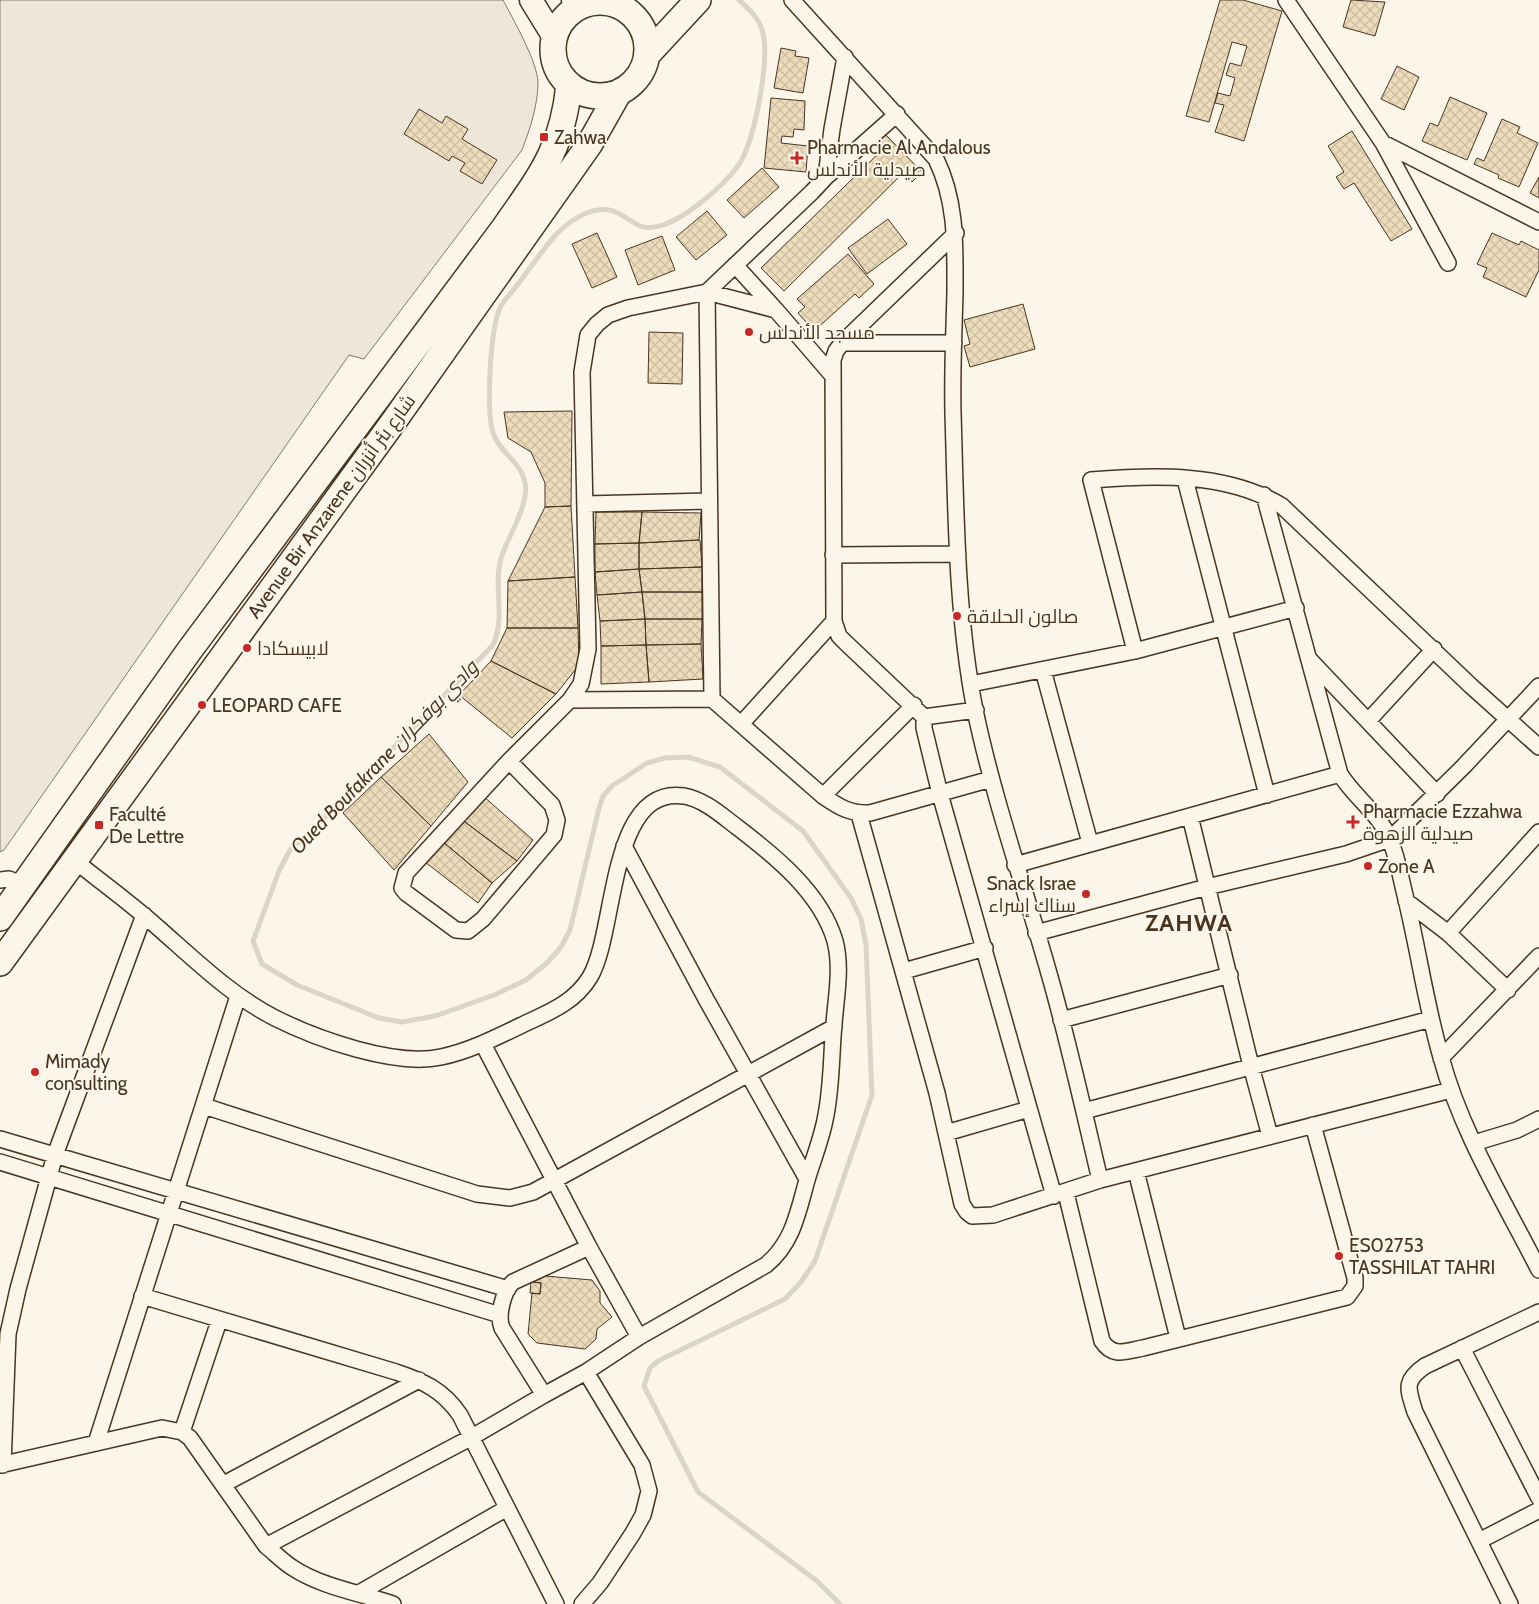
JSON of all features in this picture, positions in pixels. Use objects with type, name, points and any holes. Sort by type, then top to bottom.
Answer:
[{"type":"main road","points":[[531,0],[555,39]]},
{"type":"main road","points":[[647,55],[647,42],[643,29],[635,18],[636,5],[579,2],[560,24],[555,39],[556,63],[561,74],[569,84],[580,91],[606,96],[620,92],[638,77],[647,55],[698,0]]},
{"type":"main road","name":"Avenue Bir Anzarene شارع بئر أنزران","points":[[0,918],[189,652],[504,228],[546,167],[557,143],[566,111],[569,84]]},
{"type":"main road","name":"Avenue Bir Anzarene شارع بئر أنزران","points":[[0,963],[411,396],[589,145],[620,92]]},
{"type":"street","points":[[792,0],[936,159],[950,192],[956,233],[953,407],[958,554],[972,684],[991,779],[1061,1020],[1100,1180]]},
{"type":"street","points":[[1286,0],[1383,143],[1448,263]]},
{"type":"street","points":[[826,177],[833,119],[845,57]]},
{"type":"street","points":[[712,699],[707,292],[826,177],[897,114]]},
{"type":"street","points":[[1383,143],[1539,222]]},
{"type":"street","points":[[956,233],[842,343],[836,351],[833,360],[834,621],[839,636],[914,705],[924,717],[924,728],[940,794],[1029,1109],[1060,1195],[1102,1341],[1108,1349],[1121,1352],[1347,1297],[1352,1292],[1355,1278],[1313,1125]]},
{"type":"street","points":[[735,265],[832,375]]},
{"type":"street","points":[[509,761],[552,805],[556,813],[557,828],[548,843],[483,919],[468,931],[456,930],[410,898],[402,888],[406,873],[509,761],[570,700],[581,684],[588,649],[582,372],[583,352],[588,335],[596,324],[608,315],[628,308],[707,292],[776,310]]},
{"type":"street","points":[[842,343],[954,343]]},
{"type":"street","points":[[1185,478],[1268,795]]},
{"type":"street","points":[[1135,651],[1091,480],[1185,478],[1220,482],[1264,495],[1282,506],[1507,720],[1539,747]]},
{"type":"street","points":[[1264,495],[1340,774],[1349,789],[1384,827],[1390,839],[1406,901],[1431,1019],[1451,1090],[1474,1143],[1539,1270]]},
{"type":"street","points":[[585,504],[709,500]]},
{"type":"street","points":[[833,555],[958,554]]},
{"type":"street","points":[[972,684],[1135,651],[1296,608]]},
{"type":"street","points":[[742,723],[834,621]]},
{"type":"street","points":[[1369,720],[1434,650]]},
{"type":"street","points":[[1309,660],[1369,720],[1438,794]]},
{"type":"street","points":[[1043,670],[1090,843]]},
{"type":"street","points":[[1036,933],[1207,887],[1346,854],[1390,839],[1438,794],[1539,686]]},
{"type":"street","points":[[570,700],[712,699],[742,723],[823,796],[840,808],[859,814],[870,813],[991,779]]},
{"type":"street","points":[[823,796],[914,705]]},
{"type":"street","points":[[924,717],[976,710]]},
{"type":"street","points":[[1015,865],[1340,774]]},
{"type":"street","points":[[74,860],[144,915],[238,996],[275,1018],[318,1036],[371,1053],[396,1058],[420,1060],[439,1058],[483,1044],[566,1003],[589,979],[603,949],[624,846],[630,827],[645,807],[664,798],[684,796],[702,802],[777,859],[816,903],[833,935],[838,959],[826,1114],[798,1215],[785,1246],[779,1254],[754,1273],[639,1337],[586,1372],[472,1437],[266,1546]]},
{"type":"street","points":[[859,814],[904,971],[946,1133],[962,1204],[972,1216],[993,1215],[1060,1195],[1100,1180],[1451,1090]]},
{"type":"street","points":[[1190,816],[1270,1136]]},
{"type":"street","points":[[1448,933],[1539,832]]},
{"type":"street","points":[[624,846],[746,1074],[807,1179]]},
{"type":"street","points":[[0,880],[9,879],[24,885]]},
{"type":"street","points":[[1406,901],[1448,933],[1508,990]]},
{"type":"street","points":[[144,915],[55,1155],[18,1289],[8,1334],[1,1465],[162,1428],[182,1432],[190,1438],[224,1484],[266,1546],[291,1567],[304,1575],[392,1604]]},
{"type":"street","points":[[904,971],[985,948]]},
{"type":"street","points":[[1441,1058],[1539,956]]},
{"type":"street","points":[[1061,1020],[1230,975]]},
{"type":"street","points":[[96,1443],[238,996]]},
{"type":"street","points":[[1084,1111],[1431,1019]]},
{"type":"street","points":[[204,1106],[477,1194],[510,1198],[533,1192],[834,1027]]},
{"type":"street","points":[[483,1044],[589,1247],[639,1337]]},
{"type":"street","points":[[946,1133],[1029,1109]]},
{"type":"street","points":[[1474,1143],[1517,1130],[1539,1119]]},
{"type":"street","points":[[0,1139],[508,1288]]},
{"type":"street","points":[[0,1162],[500,1314]]},
{"type":"street","points":[[1136,1171],[1178,1338]]},
{"type":"street","points":[[544,1396],[502,1328],[500,1314],[508,1288],[517,1279],[589,1247]]},
{"type":"street","points":[[142,1296],[219,1321],[419,1380],[442,1393],[451,1402],[472,1437],[556,1604]]},
{"type":"street","points":[[1510,1604],[1415,1412],[1408,1388],[1409,1381],[1415,1373],[1462,1348],[1539,1312]]},
{"type":"street","points":[[182,1432],[219,1321]]},
{"type":"street","points":[[1462,1348],[1539,1498]]},
{"type":"street","points":[[582,1604],[600,1583],[633,1533],[643,1515],[649,1491],[642,1465],[586,1372]]},
{"type":"street","points":[[224,1484],[419,1380]]},
{"type":"street","points":[[358,1593],[507,1508]]},
{"type":"street","points":[[1478,1541],[1539,1510]]},
{"type":"shaded area","points":[[0,0],[503,0],[534,63],[537,73],[538,91],[531,125],[522,150],[364,359],[349,355],[4,850],[0,852]]},
{"type":"building","points":[[1220,0],[1243,0],[1282,11],[1244,141],[1215,132],[1224,105],[1215,103],[1218,93],[1230,96],[1235,78],[1226,75],[1230,63],[1241,66],[1247,46],[1232,42],[1209,122],[1186,116]]},
{"type":"building","points":[[1351,0],[1385,2],[1375,36],[1343,27]]},
{"type":"building","points":[[781,48],[796,51],[795,56],[809,58],[803,93],[774,88]]},
{"type":"building","points":[[1397,66],[1419,77],[1404,110],[1381,99]]},
{"type":"building","points":[[1450,97],[1487,113],[1467,160],[1422,141],[1430,123],[1438,126]]},
{"type":"building","points":[[771,98],[805,101],[804,130],[794,129],[793,137],[782,136],[781,143],[808,146],[806,172],[764,168]]},
{"type":"building","points":[[419,109],[442,123],[446,116],[468,129],[462,139],[497,160],[482,184],[460,171],[465,163],[452,156],[449,161],[404,134]]},
{"type":"building","points":[[1502,119],[1520,127],[1517,133],[1538,143],[1519,187],[1498,178],[1499,175],[1474,164],[1477,158],[1484,161]]},
{"type":"building","points":[[1352,131],[1412,229],[1391,241],[1354,183],[1344,189],[1336,177],[1344,172],[1328,146]]},
{"type":"building","points":[[885,134],[922,172],[912,182],[903,173],[784,291],[761,268],[883,149],[876,143]]},
{"type":"building","points":[[762,168],[779,187],[744,218],[727,200]]},
{"type":"building","points":[[1539,177],[1539,198],[1530,193]]},
{"type":"building","points":[[707,211],[727,235],[696,260],[676,237]]},
{"type":"building","points":[[888,219],[907,244],[867,274],[848,248]]},
{"type":"building","points":[[597,233],[617,277],[592,288],[572,244]]},
{"type":"building","points":[[1492,233],[1519,245],[1521,241],[1539,250],[1539,270],[1526,297],[1483,277],[1487,268],[1477,264]]},
{"type":"building","points":[[662,236],[675,270],[638,285],[625,250]]},
{"type":"building","points":[[848,254],[874,284],[859,298],[855,294],[814,331],[798,313],[805,307],[797,299]]},
{"type":"building","points":[[1023,304],[1035,349],[970,367],[964,346],[970,344],[964,320]]},
{"type":"building","points":[[649,332],[683,333],[682,384],[648,383]]},
{"type":"building","points":[[572,411],[571,506],[545,507],[545,483],[531,452],[508,438],[504,412]]},
{"type":"building","points":[[571,506],[575,577],[508,581],[545,507]]},
{"type":"building","points":[[596,512],[642,512],[639,543],[595,544]]},
{"type":"building","points":[[642,512],[701,513],[699,540],[639,543]]},
{"type":"building","points":[[700,540],[702,567],[639,569],[639,543]]},
{"type":"building","points":[[639,543],[639,569],[595,572],[595,544]]},
{"type":"building","points":[[702,567],[702,592],[642,592],[639,569]]},
{"type":"building","points":[[639,569],[642,592],[597,595],[595,572]]},
{"type":"building","points":[[575,577],[578,628],[507,628],[508,581]]},
{"type":"building","points":[[642,592],[645,619],[600,621],[597,595]]},
{"type":"building","points":[[642,592],[702,592],[702,619],[645,619]]},
{"type":"building","points":[[645,619],[646,645],[601,646],[600,621]]},
{"type":"building","points":[[645,619],[702,619],[701,644],[646,645]]},
{"type":"building","points":[[507,628],[578,628],[579,665],[556,694],[491,661]]},
{"type":"building","points":[[701,644],[703,679],[649,682],[646,645]]},
{"type":"building","points":[[646,645],[649,682],[601,684],[601,646]]},
{"type":"building","points":[[491,661],[556,694],[512,738],[459,695]]},
{"type":"building","points":[[429,734],[468,782],[431,826],[381,777]]},
{"type":"building","points":[[381,777],[431,826],[394,870],[343,813]]},
{"type":"building","points":[[482,795],[533,840],[517,861],[461,819]]},
{"type":"building","points":[[461,819],[517,861],[492,883],[442,841]]},
{"type":"building","points":[[442,841],[492,883],[478,903],[425,862]]},
{"type":"building","points":[[545,1276],[592,1280],[600,1291],[600,1303],[612,1317],[597,1329],[596,1339],[585,1349],[537,1343],[528,1334],[532,1293],[540,1294],[541,1283],[533,1282]]},
{"type":"building","points":[[531,1282],[541,1283],[540,1294],[530,1293]]},
{"type":"waterway","name":"Oued Boufakrane وادي بوفكران","points":[[739,0],[753,14],[760,25],[764,42],[764,58],[763,77],[756,116],[746,149],[735,170],[717,189],[695,207],[663,225],[646,227],[609,210],[593,211],[578,217],[554,237],[500,308],[494,334],[490,370],[491,422],[496,440],[523,475],[526,491],[518,520],[501,558],[498,579],[499,624],[493,645],[338,805],[290,850],[279,871],[253,941],[262,964],[297,985],[379,1018],[402,1022],[435,1016],[494,995],[526,980],[548,962],[561,947],[570,930],[603,796],[612,786],[647,763],[665,758],[688,757],[720,767],[803,831],[851,898],[861,919],[866,945],[872,1095],[815,1261],[801,1282],[785,1299],[658,1361],[650,1368],[644,1386],[698,1492],[817,1581],[840,1604]]},
{"type":"place","name":"Zahwa","points":[[544,137]]},
{"type":"place","name":"Pharmacie Al Andalous صيدلية الأندلس","points":[[797,158]]},
{"type":"place","name":"مسجد الأندلس","points":[[749,332]]},
{"type":"place","name":"صالون الحلاقة","points":[[957,616]]},
{"type":"place","name":"لابيسكادا","points":[[247,648]]},
{"type":"place","name":"LEOPARD CAFE","points":[[202,705]]},
{"type":"place","name":"Pharmacie Ezzahwa صيدلية الزهوة","points":[[1353,822]]},
{"type":"place","name":"Faculté De Lettre","points":[[99,825]]},
{"type":"place","name":"Zone A","points":[[1368,866]]},
{"type":"place","name":"Snack Israe سناك إسراء","points":[[1086,894]]},
{"type":"place","name":"Mimady consulting","points":[[35,1072]]},
{"type":"place","name":"ES02753 TASSHILAT TAHRI","points":[[1339,1256]]},
{"type":"district","name":"ZAHWA","points":[[1189,923]]}]
